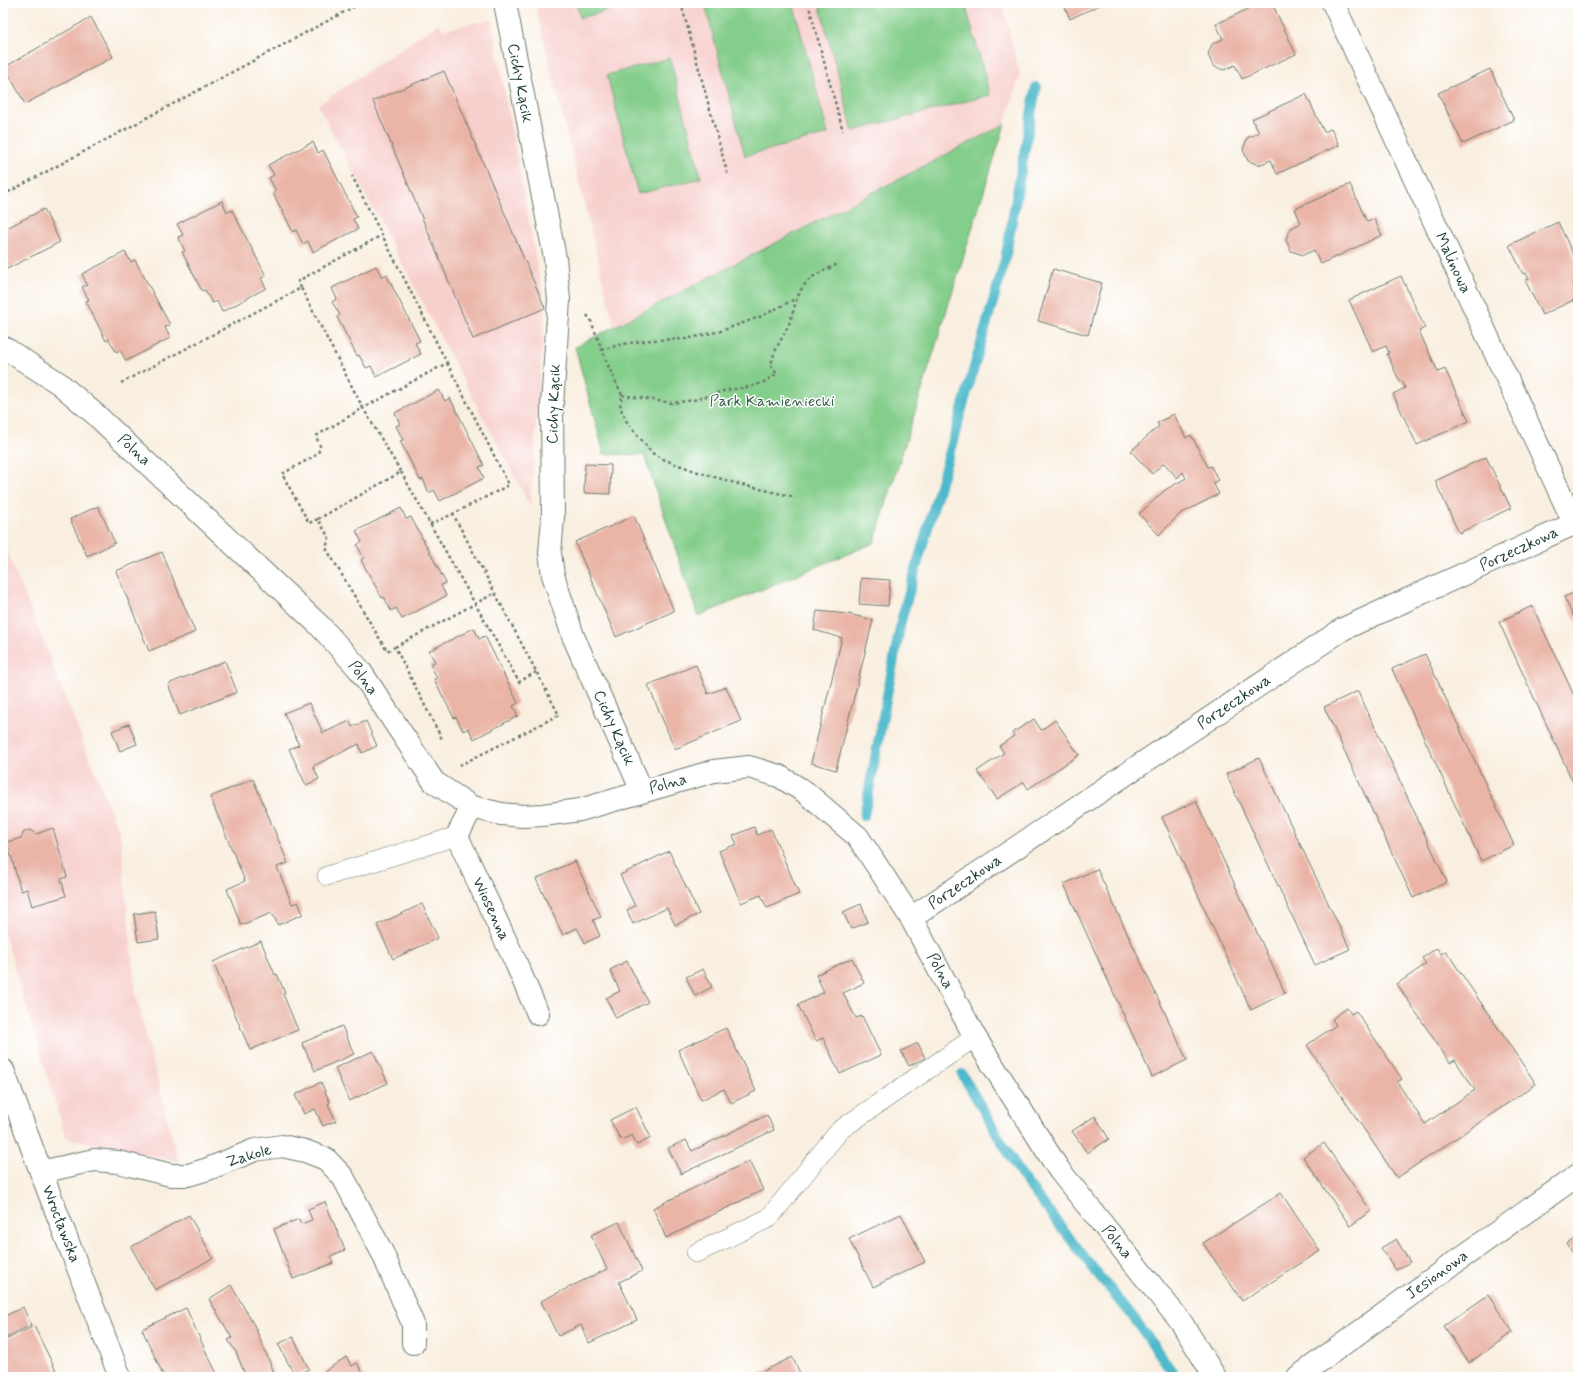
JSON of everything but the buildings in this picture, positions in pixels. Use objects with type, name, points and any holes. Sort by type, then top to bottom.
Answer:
[{"type":"street","name":"Cichy Kącik","points":[[505,3],[555,258],[559,300],[552,406],[553,518],[550,553],[553,575],[573,636],[642,792]]},
{"type":"street","name":"Malinowa","points":[[1333,3],[1576,522]]},
{"type":"street","name":"Polna","points":[[3,347],[60,384],[95,414],[320,626],[359,669],[434,782],[472,807],[501,814],[523,816],[580,810],[714,771],[749,767],[779,776],[805,792],[858,837],[911,918],[975,1037],[1059,1170],[1180,1322],[1214,1377]]},
{"type":"street","name":"Porzeczkowa","points":[[911,918],[1344,629],[1576,522]]},
{"type":"street","points":[[457,836],[472,807]]},
{"type":"street","name":"Wiosenna","points":[[457,836],[538,1014]]},
{"type":"street","name":"Wrocławska","points":[[4,1076],[120,1377]]},
{"type":"street","name":"Zakole","points":[[41,1172],[94,1160],[118,1162],[171,1175],[188,1175],[208,1169],[255,1150],[282,1146],[305,1151],[326,1159],[343,1177],[383,1254],[412,1324],[413,1343]]},
{"type":"street","name":"Jesionowa","points":[[1298,1377],[1578,1175]]},
{"type":"lane","points":[[327,876],[457,836]]},
{"type":"lane","points":[[696,1253],[769,1218],[840,1130],[975,1037]]},
{"type":"path","points":[[3,195],[361,3]]},
{"type":"path","points":[[681,3],[728,176]]},
{"type":"path","points":[[808,3],[842,131]]},
{"type":"path","points":[[352,176],[509,485],[454,514],[430,524]]},
{"type":"path","points":[[382,235],[298,280],[364,408],[519,682],[536,672]]},
{"type":"path","points":[[622,395],[672,402],[694,400],[727,390],[750,387],[764,382],[777,374],[771,366],[772,360],[776,348],[789,325],[797,298],[803,286],[813,276],[838,264]]},
{"type":"path","points":[[121,383],[301,288]]},
{"type":"path","points":[[602,350],[622,344],[651,340],[686,339],[721,331],[762,316],[797,298]]},
{"type":"path","points":[[597,336],[622,395],[620,407],[626,422],[652,452],[665,460],[695,471],[738,484],[794,497]]},
{"type":"path","points":[[401,472],[309,523],[282,474],[318,454],[320,446],[316,436],[447,363]]},
{"type":"path","points":[[454,514],[559,714],[456,767]]},
{"type":"path","points":[[318,519],[329,538],[326,548],[387,651],[495,593]]},
{"type":"path","points":[[395,647],[445,746]]},
{"type":"shaded area","points":[[535,3],[1002,3],[1020,75],[1005,124],[614,326]]},
{"type":"shaded area","points":[[491,19],[545,308],[530,506],[318,105],[439,23],[443,30]]},
{"type":"shaded area","points":[[3,541],[120,834],[136,995],[178,1161],[66,1138],[3,930]]},
{"type":"green space","points":[[576,3],[635,3],[580,18]]},
{"type":"green space","points":[[731,3],[793,3],[828,134],[745,156],[706,9]]},
{"type":"green space","points":[[819,3],[965,3],[990,95],[853,131]]},
{"type":"green space","points":[[670,58],[701,178],[638,194],[607,75]]},
{"type":"green space","name":"Park Kamieniecki","points":[[1005,124],[874,543],[698,616],[644,455],[604,454],[575,347]]},
{"type":"waterway","points":[[864,816],[902,617],[1005,260],[1036,87]]},
{"type":"waterway","points":[[962,1074],[1023,1178],[1100,1277],[1131,1314],[1176,1377]]}]
